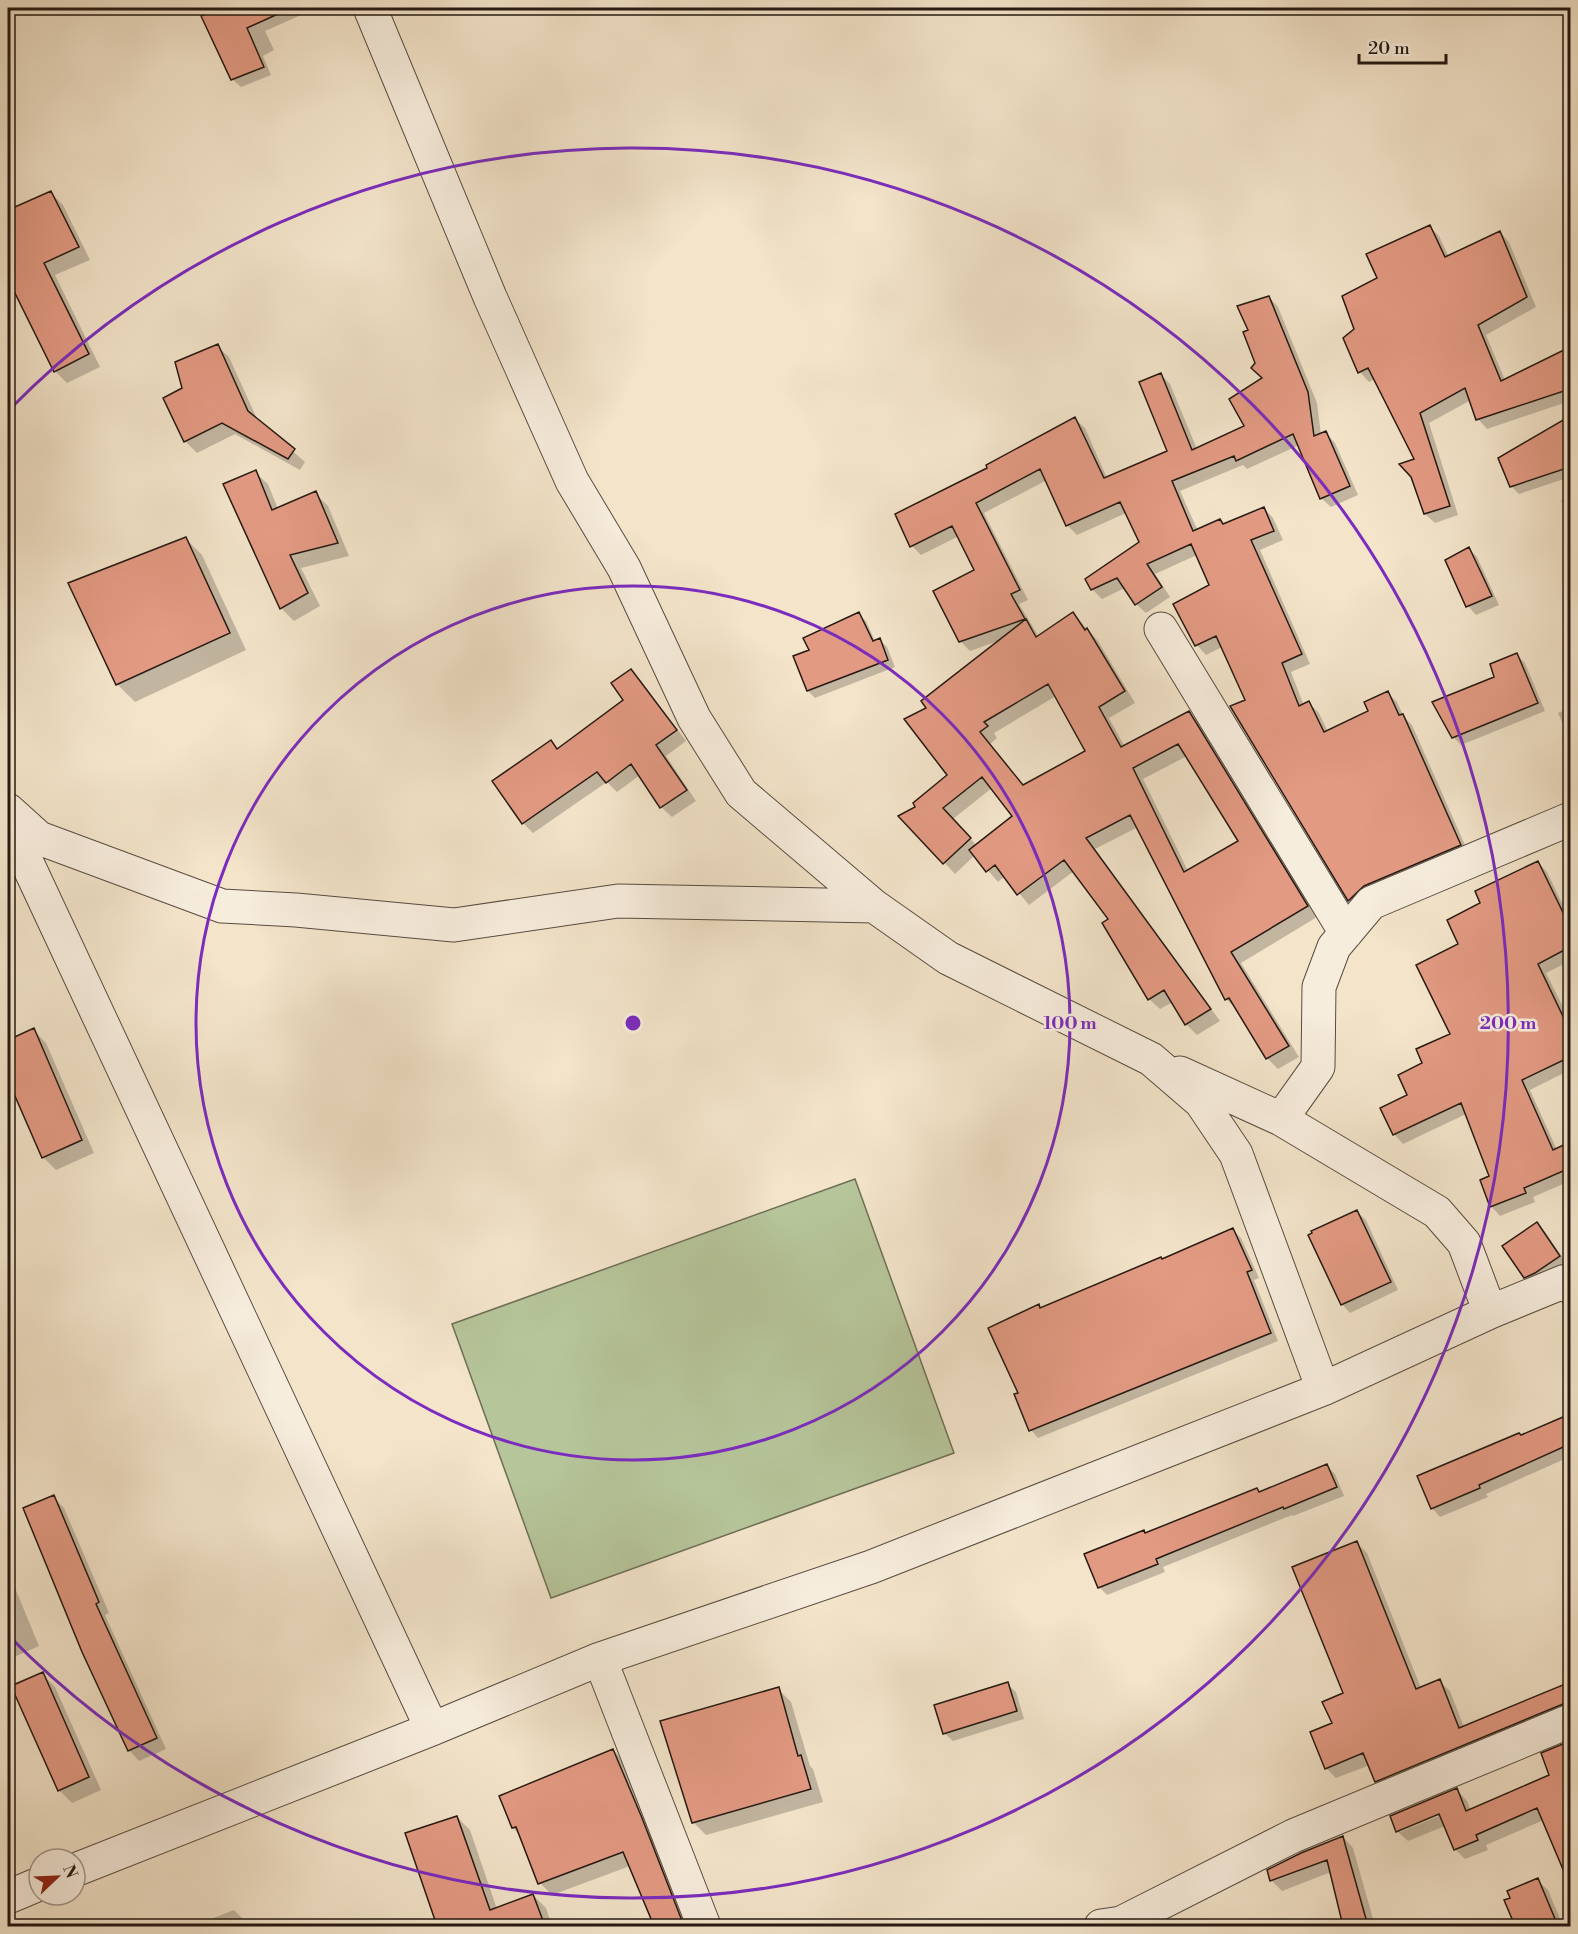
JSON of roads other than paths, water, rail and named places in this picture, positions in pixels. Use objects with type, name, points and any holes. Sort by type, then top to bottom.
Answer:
[{"type":"street","points":[[370,8],[490,297],[572,481],[624,568],[694,718],[741,793],[874,906],[948,958],[1151,1059],[1281,1119],[1437,1212],[1464,1244],[1490,1312]]},
{"type":"street","points":[[1161,629],[1346,933]]},
{"type":"street","points":[[8,809],[39,838],[222,906],[296,910],[454,925],[618,901],[874,906]]},
{"type":"street","points":[[1281,1119],[1318,1067],[1319,987],[1334,947],[1371,903],[1570,819]]},
{"type":"street","points":[[8,822],[432,1729]]},
{"type":"street","points":[[1151,1059],[1201,1102],[1236,1154],[1323,1389]]},
{"type":"street","points":[[87,1865],[432,1729],[600,1659],[871,1567],[1323,1389],[1490,1312],[1568,1283]]},
{"type":"street","points":[[600,1659],[704,1926]]},
{"type":"street","points":[[1101,1926],[1121,1923],[1293,1836],[1570,1721]]},
{"type":"street","points":[[8,1897],[27,1889]]}]
